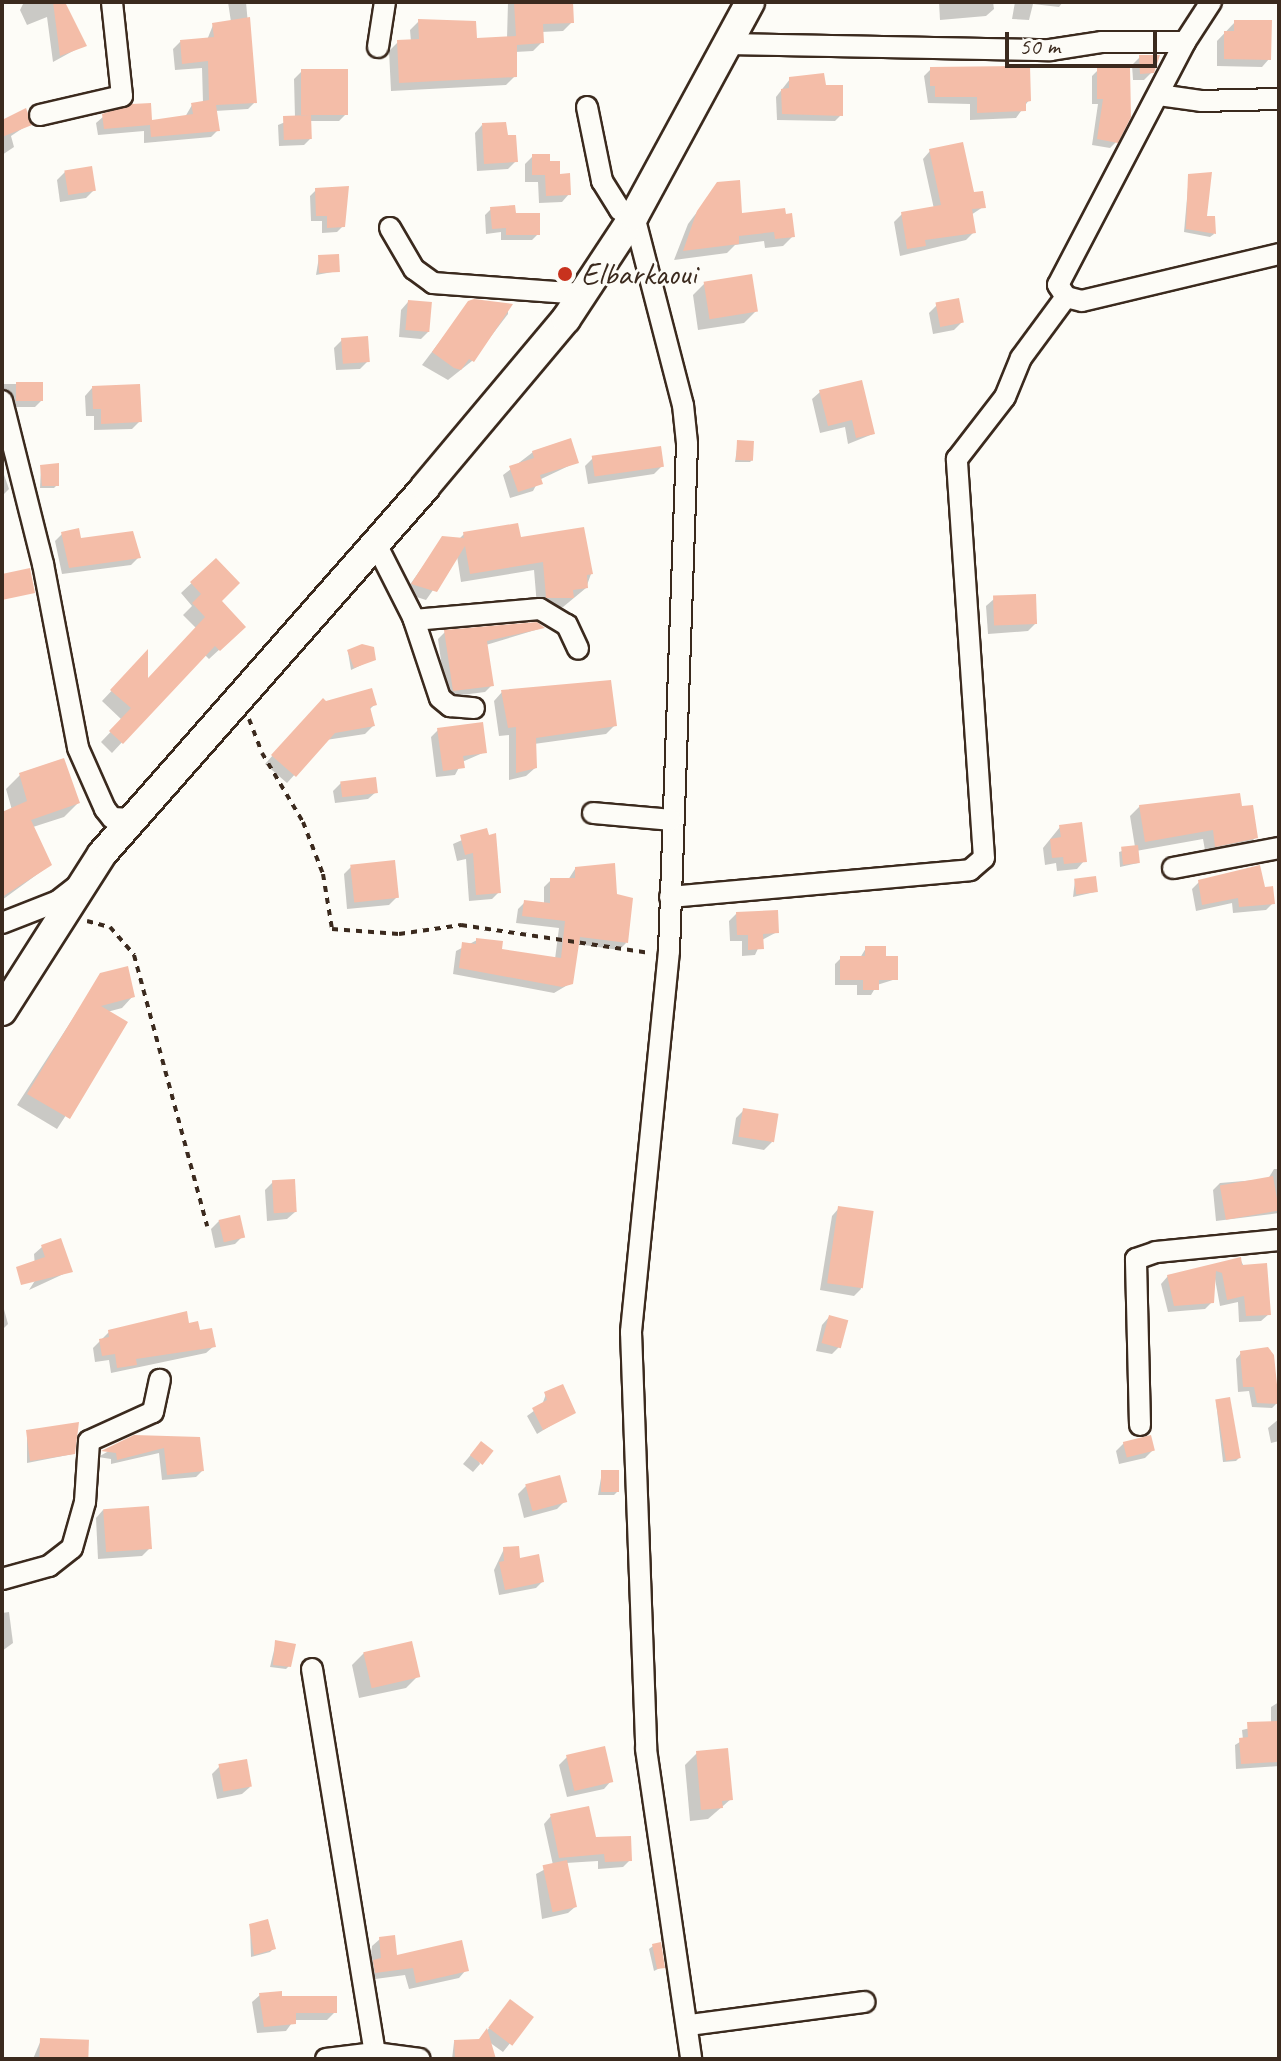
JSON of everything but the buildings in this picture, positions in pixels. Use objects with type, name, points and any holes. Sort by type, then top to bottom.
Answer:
[{"type":"main road","points":[[2,1011],[62,913],[132,819],[238,695],[376,544],[536,357],[583,294],[634,216],[750,2]]},
{"type":"street","points":[[40,115],[122,96],[112,2]]},
{"type":"street","points":[[378,47],[385,2]]},
{"type":"street","points":[[1066,297],[1059,279],[1185,42],[1211,2]]},
{"type":"street","points":[[728,44],[1050,50],[1102,42],[1185,42]]},
{"type":"street","points":[[1159,95],[1201,101],[1279,99]]},
{"type":"street","points":[[587,107],[602,181],[620,210],[634,216],[683,405],[687,444],[671,820],[669,951],[635,1258],[631,1385],[645,1613],[646,1749],[689,2025],[691,2059]]},
{"type":"street","points":[[390,228],[414,269],[433,283],[583,294]]},
{"type":"street","points":[[1066,297],[1082,301],[1279,254]]},
{"type":"street","points":[[670,897],[970,870],[984,858],[988,845],[957,459],[1005,397],[1021,358],[1066,297]]},
{"type":"street","points":[[2,401],[43,564],[78,748],[112,818],[132,819]]},
{"type":"street","points":[[376,544],[414,620],[440,698],[450,706],[474,708]]},
{"type":"street","points":[[414,620],[540,609],[567,625],[578,649]]},
{"type":"street","points":[[593,813],[671,820]]},
{"type":"street","points":[[1173,868],[1279,848]]},
{"type":"street","points":[[2,923],[58,901],[83,882]]},
{"type":"street","points":[[1140,1425],[1136,1259],[1156,1252],[1279,1240]]},
{"type":"street","points":[[2,1579],[49,1566],[72,1548],[85,1502],[89,1441],[153,1412],[160,1380]]},
{"type":"street","points":[[312,1669],[375,2053]]},
{"type":"street","points":[[689,2025],[864,2002]]},
{"type":"street","points":[[326,2059],[375,2053],[420,2059]]},
{"type":"path","points":[[238,695],[262,753],[303,822],[323,874],[332,929],[388,934],[461,925],[601,948],[669,951]]},
{"type":"path","points":[[62,913],[110,927],[134,955],[207,1226]]},
{"type":"place","name":"Elbarkaoui","points":[[565,274]]}]
